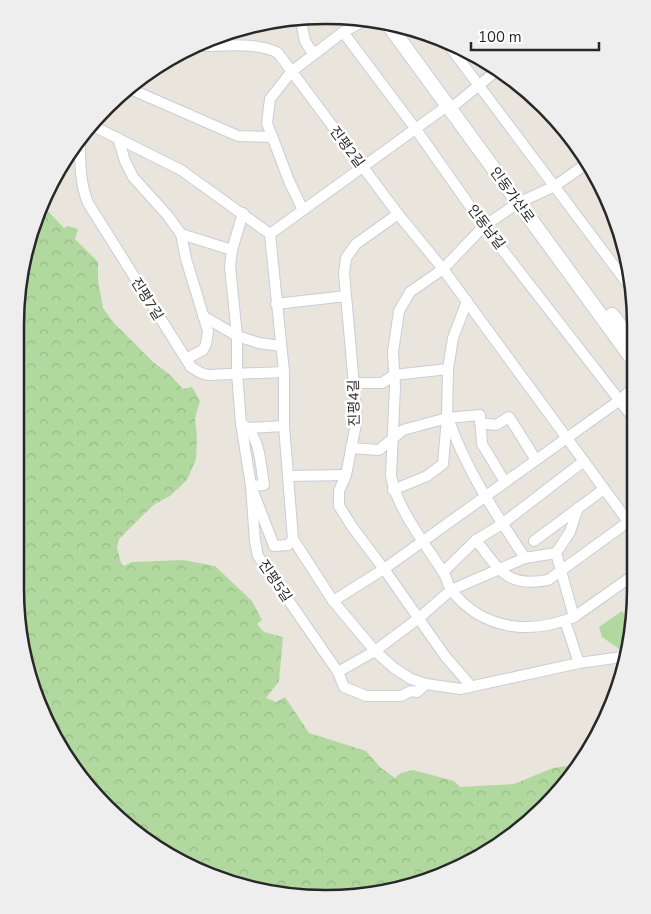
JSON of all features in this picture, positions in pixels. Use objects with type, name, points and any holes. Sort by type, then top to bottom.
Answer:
[{"type":"main road","name":"인동가산로","points":[[394,32],[452,105]]},
{"type":"main road","name":"인동가산로","points":[[404,34],[452,105],[627,351]]},
{"type":"main road","name":"인동가산로","points":[[522,201],[627,335]]},
{"type":"street","points":[[301,24],[305,42],[312,52],[318,51]]},
{"type":"street","points":[[303,210],[267,124],[270,99],[291,72],[343,32],[356,25]]},
{"type":"street","name":"인동남길","points":[[343,32],[415,128],[484,226],[627,410]]},
{"type":"street","name":"진평2길","points":[[212,46],[260,47],[271,49],[278,53],[398,214],[467,301],[627,521]]},
{"type":"street","points":[[454,53],[623,275]]},
{"type":"street","points":[[270,234],[363,168],[415,128],[452,105],[493,75]]},
{"type":"street","points":[[136,91],[238,136],[272,137]]},
{"type":"street","points":[[98,128],[181,170],[270,234],[284,372],[284,426],[293,539],[333,601],[375,651],[394,668],[411,678],[426,684],[460,689],[579,663],[619,657]]},
{"type":"street","points":[[118,138],[125,161],[133,177],[168,216],[181,234],[186,259],[208,331],[203,350],[186,359]]},
{"type":"street","name":"진평7길","points":[[80,150],[82,184],[88,203],[191,367],[201,373],[219,375],[284,372]]},
{"type":"street","points":[[582,167],[555,186],[522,201],[484,226],[443,269],[410,292],[399,311],[393,352],[395,387],[391,476],[393,490],[443,572],[451,590],[481,616],[510,627],[524,628],[570,619],[627,580]]},
{"type":"street","name":"진평5길","points":[[243,214],[232,250],[230,279],[237,336],[237,373],[245,425],[255,541],[258,556],[338,672],[344,687],[366,696],[401,696],[411,691],[417,692],[426,684]]},
{"type":"street","name":"진평4길","points":[[398,214],[356,244],[346,258],[344,272],[357,420],[346,475],[339,491],[338,506],[445,656],[471,686]]},
{"type":"street","points":[[181,234],[232,250]]},
{"type":"street","points":[[276,304],[346,296]]},
{"type":"street","points":[[393,490],[427,476],[443,464],[447,418],[448,369],[453,338],[467,301]]},
{"type":"street","points":[[203,316],[237,336],[259,343],[281,346]]},
{"type":"street","points":[[354,382],[382,382],[394,375],[448,369]]},
{"type":"street","points":[[333,601],[384,569],[620,400],[627,393]]},
{"type":"street","points":[[351,448],[379,450],[403,430],[447,418],[480,419],[496,424],[509,417],[536,460]]},
{"type":"street","points":[[447,418],[459,448],[484,497],[524,558]]},
{"type":"street","points":[[480,419],[482,444],[505,482]]},
{"type":"street","points":[[245,425],[284,426]]},
{"type":"street","points":[[245,425],[260,449],[264,485],[251,486],[274,546],[288,545],[293,539]]},
{"type":"street","points":[[443,572],[476,540],[502,524],[584,461]]},
{"type":"street","points":[[288,476],[346,475]]},
{"type":"street","points":[[534,541],[604,489]]},
{"type":"street","points":[[338,672],[375,651],[419,618],[451,590],[524,558],[556,553],[570,532],[578,508]]},
{"type":"street","points":[[476,540],[499,570],[517,582],[548,580],[627,523]]},
{"type":"street","points":[[556,553],[579,663]]},
{"type":"green space","points":[[47,210],[64,228],[68,226],[78,229],[75,239],[98,262],[98,280],[103,308],[114,323],[183,389],[192,387],[200,401],[195,418],[197,436],[196,459],[187,480],[170,496],[155,504],[119,539],[117,547],[121,563],[124,566],[132,562],[183,560],[215,566],[252,601],[262,620],[257,624],[264,632],[283,637],[279,681],[266,698],[276,702],[285,697],[309,733],[366,751],[381,768],[395,778],[401,773],[413,770],[454,781],[460,787],[514,784],[553,768],[569,766],[539,802],[509,828],[476,850],[441,867],[404,880],[345,890],[286,888],[247,880],[210,867],[175,850],[158,839],[112,802],[86,772],[55,722],[34,667],[26,628],[24,608],[24,306],[34,247]]},
{"type":"green space","points":[[622,611],[626,617],[620,650],[602,637],[599,627]]}]
